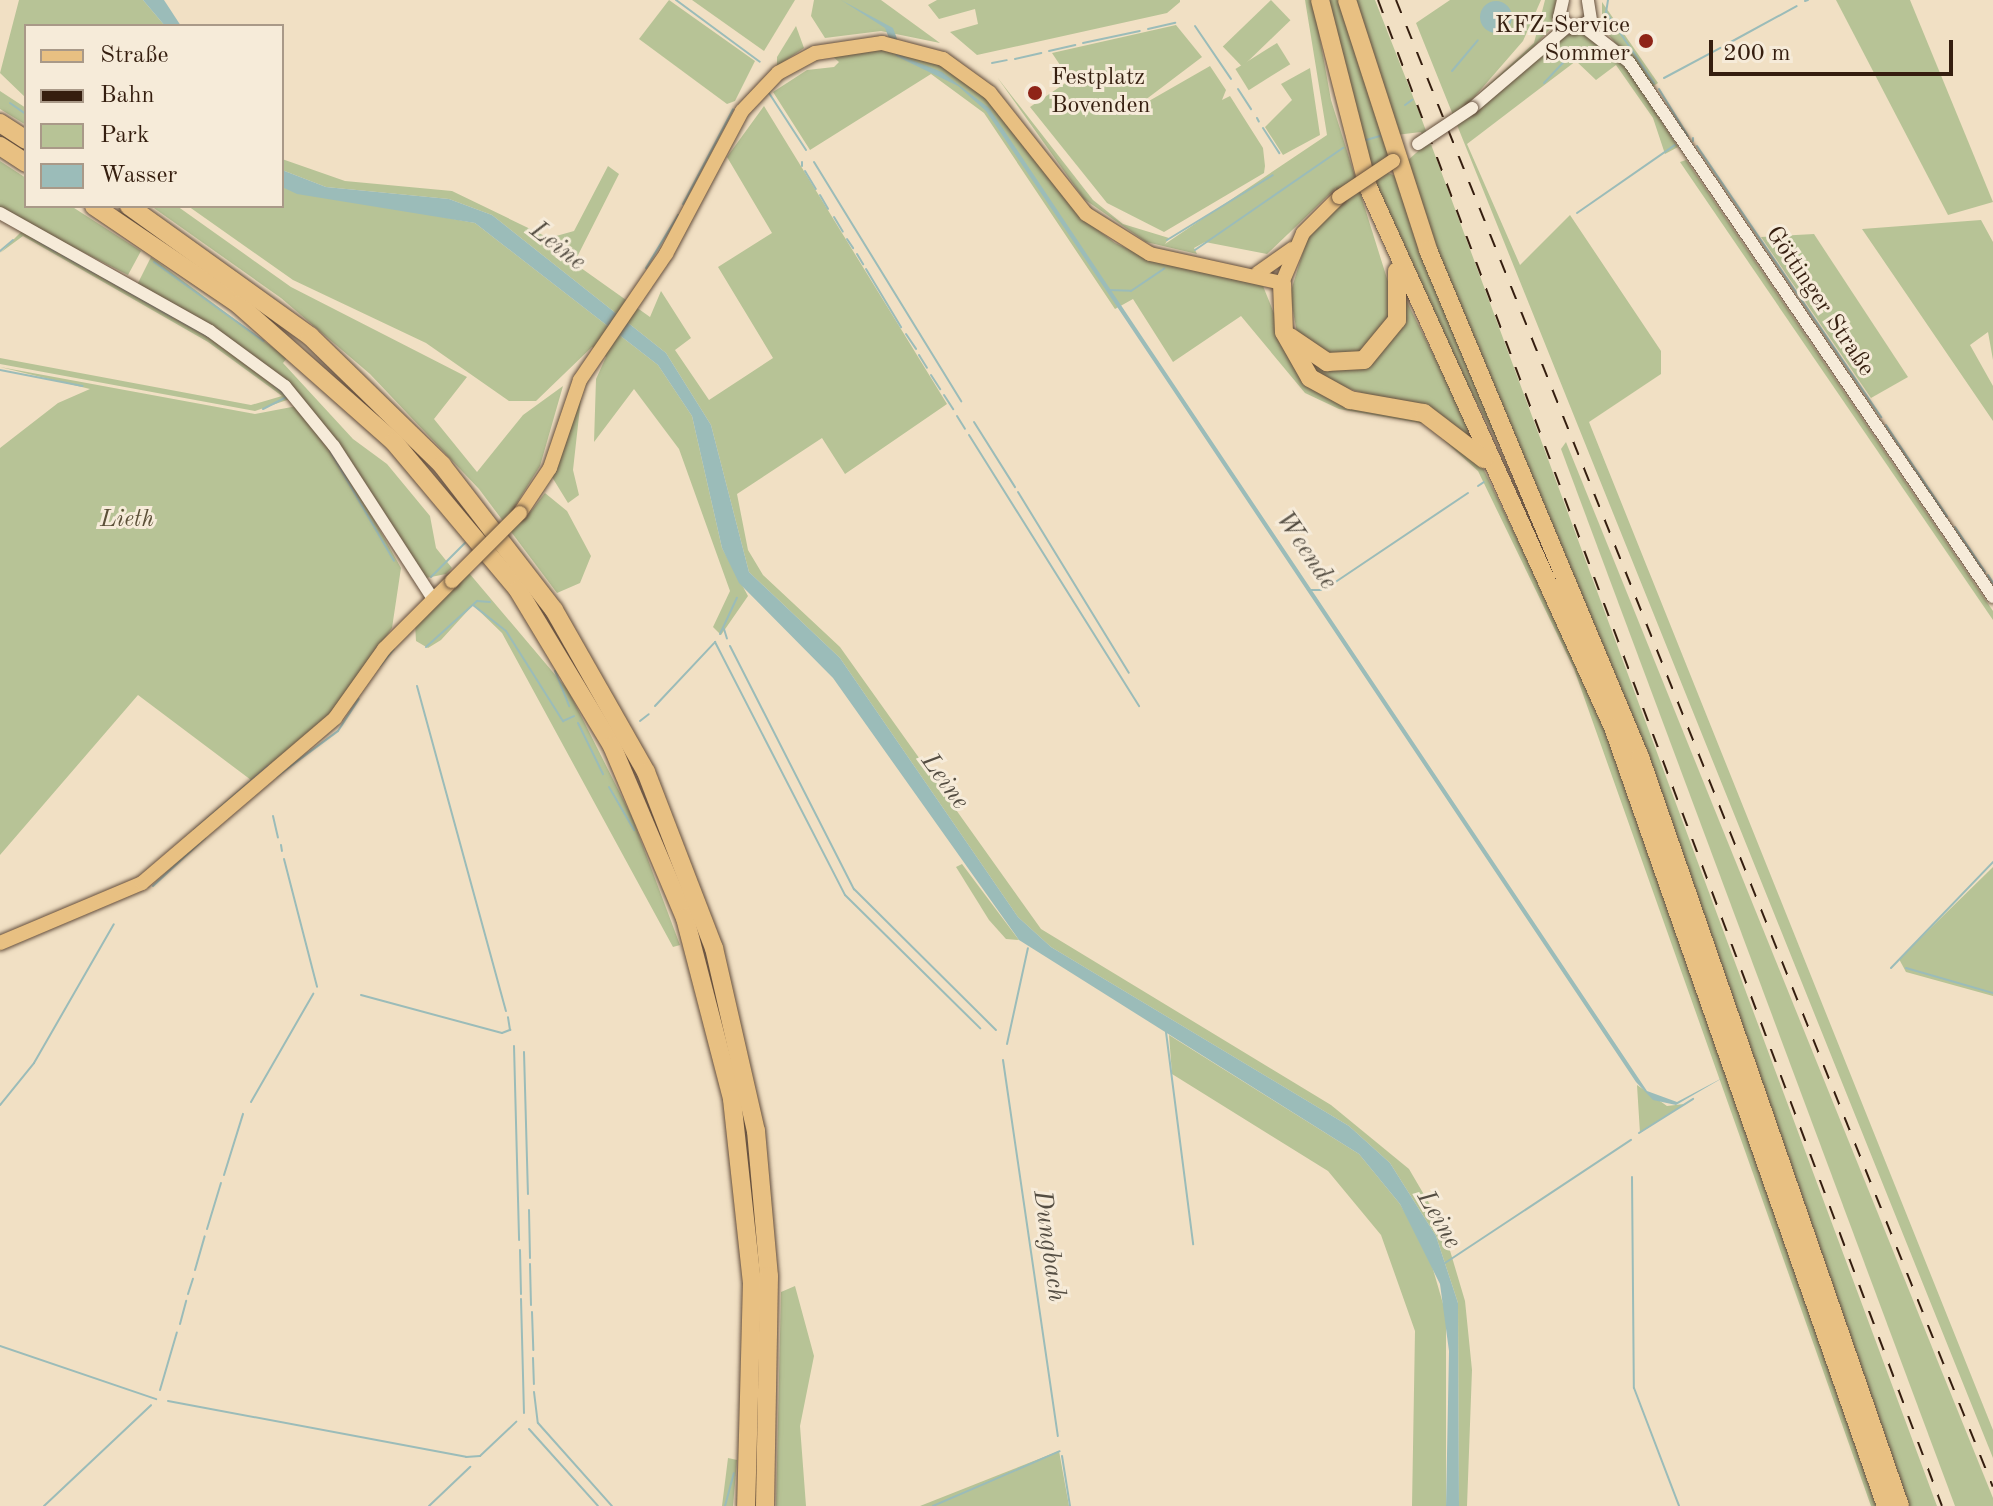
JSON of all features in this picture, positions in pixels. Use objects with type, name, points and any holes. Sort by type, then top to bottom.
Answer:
[{"type":"highway","points":[[1320,0],[1354,146],[1396,256],[1613,727],[1886,1506]]},
{"type":"highway","points":[[1347,0],[1395,160],[1656,801],[1900,1506]]},
{"type":"highway","points":[[0,123],[24,139]]},
{"type":"highway","points":[[0,146],[24,162]]},
{"type":"highway","points":[[97,208],[238,304],[394,442],[518,590],[618,757],[685,918],[736,1125],[752,1293],[746,1506]]},
{"type":"highway","points":[[132,208],[310,336],[442,465],[554,610],[646,772],[714,948],[756,1131],[769,1276],[765,1506]]},
{"type":"highway","points":[[1284,332],[1335,364],[1375,353],[1397,320],[1396,256]]},
{"type":"highway","points":[[1283,281],[1284,332],[1319,385],[1446,424],[1500,480]]},
{"type":"highway","points":[[1427,324],[1570,590]]},
{"type":"main road","points":[[0,943],[142,883],[325,728],[433,599],[520,513],[550,468],[594,356],[638,296],[742,111],[778,73],[815,53],[882,43],[915,49],[990,93],[1101,228],[1150,254],[1283,281],[1295,246]]},
{"type":"main road","points":[[1254,274],[1295,246],[1339,197],[1395,160]]},
{"type":"street","points":[[1395,160],[1472,108],[1548,41],[1564,24],[1563,0]]},
{"type":"street","points":[[1588,0],[1588,22]]},
{"type":"street","name":"Göttinger Straße","points":[[1564,24],[1588,22],[1648,90],[1993,597]]},
{"type":"street","points":[[0,213],[210,331],[285,386],[334,446],[433,599]]},
{"type":"green space","points":[[19,0],[143,0],[163,24],[24,24],[24,96],[0,73]]},
{"type":"green space","points":[[669,0],[755,61],[735,101],[727,104],[639,39]]},
{"type":"green space","points":[[692,0],[795,0],[764,51]]},
{"type":"green space","points":[[814,0],[881,0],[940,43],[881,31],[825,38],[811,16]]},
{"type":"green space","points":[[937,0],[1180,2],[1167,13],[977,55],[950,32],[978,24],[975,9],[939,19],[928,5]]},
{"type":"green space","points":[[1271,0],[1290,20],[1242,67],[1223,47]]},
{"type":"green space","points":[[1305,0],[1313,0],[1331,100],[1395,304],[1375,347],[1336,359],[1297,333],[1290,294],[1308,236],[1340,203],[1336,188],[1267,254],[1205,242],[1194,248],[1197,254],[1146,242],[1084,199],[997,77],[1093,200],[1123,224],[1169,238],[1165,244],[1327,135]]},
{"type":"green space","points":[[1329,0],[1342,0],[1388,150],[1388,173],[1396,176],[1521,486],[1424,303],[1384,211],[1359,135]]},
{"type":"green space","points":[[1352,0],[1375,0],[1419,112],[1937,1506],[1908,1506],[1460,319],[1406,162],[1426,144],[1421,132],[1396,135]]},
{"type":"green space","points":[[1450,0],[1541,0],[1523,41],[1470,102],[1534,43],[1545,0],[1556,0],[1551,28],[1474,113],[1561,36],[1586,32],[1624,64],[1678,147],[1665,154],[1653,118],[1616,65],[1596,80],[1576,61],[1467,144],[1520,265],[1570,215],[1661,351],[1661,374],[1589,422],[1993,1430],[1993,1458],[1416,23]]},
{"type":"green space","points":[[1836,0],[1910,0],[1993,202],[1948,215]]},
{"type":"green space","points":[[1602,2],[1658,83],[1652,87],[1602,27]]},
{"type":"green space","points":[[1176,25],[1202,57],[1128,113],[1210,66],[1226,90],[1222,100],[1230,96],[1263,148],[1265,166],[1264,173],[1164,232],[1107,203],[1030,107],[1070,80],[1052,53]]},
{"type":"green space","points":[[796,26],[804,48],[777,66],[777,57]]},
{"type":"green space","points":[[1277,43],[1290,64],[1249,90],[1235,69]]},
{"type":"green space","points":[[879,48],[939,63],[980,91],[1081,217],[1115,243],[1152,260],[1263,286],[1298,373],[1416,415],[1478,458],[1595,699],[1880,1506],[1871,1506],[1574,669],[1478,471],[1426,424],[1339,409],[1305,393],[1241,316],[1173,362],[1133,299],[1115,309],[984,113],[931,74],[810,150],[773,92],[807,70],[834,67],[839,62],[831,55]]},
{"type":"green space","points":[[1310,68],[1320,135],[1283,155],[1265,127],[1292,100],[1281,84]]},
{"type":"green space","points":[[0,91],[24,107],[24,124],[0,109]]},
{"type":"green space","points":[[764,106],[947,404],[845,474],[822,438],[737,494],[748,550],[763,575],[840,647],[1041,929],[1331,1105],[1409,1169],[1443,1227],[1465,1301],[1472,1370],[1467,1506],[1459,1506],[1458,1303],[1436,1236],[1390,1163],[1349,1126],[1051,947],[1018,917],[840,658],[749,572],[711,425],[666,353],[492,215],[449,199],[326,187],[284,171],[284,160],[345,181],[452,191],[549,238],[574,231],[608,166],[619,174],[574,263],[650,317],[661,291],[691,338],[675,350],[709,400],[773,358],[718,267],[772,233],[727,157]]},
{"type":"green space","points":[[1686,160],[1993,611],[1993,620],[1680,162]]},
{"type":"green space","points":[[0,161],[24,177],[24,208],[74,208],[141,251],[128,275],[0,210]]},
{"type":"green space","points":[[284,187],[475,223],[658,365],[692,416],[722,548],[748,596],[721,635],[713,627],[730,591],[679,449],[634,389],[594,442],[596,379],[606,357],[592,347],[536,401],[509,401],[426,343],[293,280],[191,208],[284,208]]},
{"type":"green space","points":[[154,208],[180,208],[291,287],[467,377],[434,419],[477,472],[523,415],[563,386],[540,466],[515,506],[525,519],[545,493],[567,511],[591,556],[580,583],[557,593],[479,489],[370,374],[281,298]]},
{"type":"green space","points":[[1981,220],[1993,242],[1993,360],[1988,332],[1970,345],[1993,386],[1993,421],[1862,229]]},
{"type":"green space","points":[[22,231],[210,335],[290,399],[255,411],[0,364],[0,358],[251,405],[282,396],[208,342],[23,236],[0,253]]},
{"type":"green space","points":[[1814,234],[1908,377],[1871,398],[1761,237]]},
{"type":"green space","points":[[151,257],[287,358],[283,363],[353,439],[387,464],[430,516],[436,548],[452,568],[446,574],[426,578],[279,376],[137,285]]},
{"type":"green space","points":[[1402,292],[1480,451],[1446,419],[1321,380],[1303,356],[1373,360],[1394,337]]},
{"type":"green space","name":"Lieth","points":[[0,367],[255,414],[297,406],[353,482],[401,568],[392,628],[334,712],[251,780],[138,695],[0,855],[0,448],[58,403],[90,389]]},
{"type":"green space","points":[[581,398],[573,470],[579,495],[568,503],[552,477]]},
{"type":"green space","points":[[1566,442],[1993,1498],[1993,1506],[1955,1506],[1561,449]]},
{"type":"green space","points":[[469,573],[568,690],[632,817],[680,945],[673,947],[502,633],[473,605],[441,640],[428,648],[416,641],[415,624]]},
{"type":"green space","points":[[962,864],[1019,940],[1006,939],[989,920],[956,867]]},
{"type":"green space","points":[[1993,867],[1993,996],[1906,972],[1899,959]]},
{"type":"green space","points":[[1169,1035],[1359,1154],[1400,1204],[1428,1252],[1446,1314],[1446,1506],[1412,1506],[1415,1331],[1381,1235],[1328,1171],[1172,1074]]},
{"type":"green space","points":[[1637,1085],[1667,1106],[1684,1104],[1640,1133]]},
{"type":"green space","points":[[795,1286],[814,1356],[800,1426],[806,1506],[776,1506],[781,1292]]},
{"type":"green space","points":[[1059,1451],[1069,1506],[920,1506]]},
{"type":"green space","points":[[728,1458],[737,1460],[733,1506],[722,1506]]},
{"type":"water","points":[[143,0],[164,0],[180,24],[163,24]]},
{"type":"water","points":[[841,0],[893,28],[904,57],[942,72],[989,108],[1647,1091],[1677,1102],[1726,1076],[1676,1105],[1653,1100],[1636,1082],[986,111],[958,86],[896,56],[885,28]]},
{"type":"water","points":[[1496,1],[1507,6],[1512,17],[1507,28],[1496,33],[1485,28],[1480,17],[1485,6]]},
{"type":"water","points":[[284,171],[326,187],[449,199],[492,215],[666,353],[711,425],[749,572],[840,658],[1018,917],[1051,947],[1349,1126],[1390,1163],[1436,1236],[1458,1303],[1459,1506],[1446,1506],[1449,1351],[1440,1284],[1400,1204],[1359,1154],[1019,940],[833,678],[739,583],[722,548],[692,416],[658,365],[475,223],[297,194],[284,188]]},
{"type":"waterway","points":[[676,0],[760,62]]},
{"type":"waterway","points":[[1608,0],[1606,12],[1654,83]]},
{"type":"waterway","points":[[1729,43],[1797,6]]},
{"type":"waterway","points":[[1148,29],[1175,23]]},
{"type":"waterway","points":[[1195,26],[1231,79]]},
{"type":"waterway","points":[[1083,43],[1140,31]]},
{"type":"waterway","points":[[1452,71],[1478,40]]},
{"type":"waterway","points":[[1049,51],[1075,45]]},
{"type":"waterway","points":[[1664,78],[1720,48]]},
{"type":"waterway","points":[[1015,59],[1041,53]]},
{"type":"waterway","points":[[1544,83],[1570,55],[1602,59]]},
{"type":"waterway","points":[[992,63],[1007,60]]},
{"type":"waterway","points":[[1238,89],[1251,109]]},
{"type":"waterway","points":[[1659,89],[1688,136]]},
{"type":"waterway","points":[[769,93],[806,150]]},
{"type":"waterway","points":[[1405,105],[1412,100]]},
{"type":"waterway","points":[[10,103],[24,113]]},
{"type":"waterway","points":[[683,204],[733,109]]},
{"type":"waterway","points":[[1257,118],[1259,122]]},
{"type":"waterway","points":[[1263,128],[1279,153]]},
{"type":"waterway","points":[[1366,140],[1383,135]]},
{"type":"waterway","points":[[1577,213],[1675,145]]},
{"type":"waterway","points":[[1697,146],[1881,417]]},
{"type":"waterway","points":[[1195,250],[1343,148]]},
{"type":"waterway","points":[[814,162],[961,401]]},
{"type":"waterway","points":[[805,171],[816,189]]},
{"type":"waterway","points":[[1167,240],[1273,175]]},
{"type":"waterway","points":[[820,195],[828,209]]},
{"type":"waterway","points":[[646,268],[678,215]]},
{"type":"waterway","points":[[834,217],[843,232]]},
{"type":"waterway","points":[[33,238],[56,252]]},
{"type":"waterway","points":[[847,239],[853,248]]},
{"type":"waterway","points":[[0,251],[13,240]]},
{"type":"waterway","points":[[857,254],[863,264]]},
{"type":"waterway","points":[[62,255],[96,274]]},
{"type":"waterway","points":[[154,262],[263,341]]},
{"type":"waterway","points":[[866,269],[901,327]]},
{"type":"waterway","points":[[1108,290],[1131,291],[1164,269]]},
{"type":"waterway","points":[[102,277],[172,317]]},
{"type":"waterway","points":[[178,320],[212,339]]},
{"type":"waterway","points":[[906,334],[916,349]]},
{"type":"waterway","points":[[919,355],[927,368]]},
{"type":"waterway","points":[[0,370],[82,386]]},
{"type":"waterway","points":[[931,375],[940,389]]},
{"type":"waterway","points":[[263,409],[287,397],[272,383]]},
{"type":"waterway","points":[[944,395],[953,409]]},
{"type":"waterway","points":[[957,416],[965,429]]},
{"type":"waterway","points":[[974,422],[1015,487]]},
{"type":"waterway","points":[[1886,425],[1947,516]]},
{"type":"waterway","points":[[969,435],[1139,706]]},
{"type":"waterway","points":[[330,451],[394,561]]},
{"type":"waterway","points":[[1478,486],[1484,482]]},
{"type":"waterway","points":[[1018,492],[1129,673]]},
{"type":"waterway","points":[[1331,585],[1468,493]]},
{"type":"waterway","points":[[1955,527],[1985,572]]},
{"type":"waterway","points":[[431,577],[465,543]]},
{"type":"waterway","points":[[1988,575],[1993,583]]},
{"type":"waterway","points":[[1311,590],[1321,590]]},
{"type":"waterway","points":[[720,634],[737,598]]},
{"type":"waterway","points":[[426,647],[477,601],[490,602]]},
{"type":"waterway","points":[[473,605],[506,631],[563,721],[574,716]]},
{"type":"waterway","points":[[724,629],[727,639]]},
{"type":"waterway","points":[[655,706],[715,642],[845,895],[980,1028]]},
{"type":"waterway","points":[[730,646],[854,889],[996,1030]]},
{"type":"waterway","points":[[380,666],[394,649]]},
{"type":"waterway","points":[[555,671],[569,706]]},
{"type":"waterway","points":[[417,686],[506,1011]]},
{"type":"waterway","points":[[276,777],[338,731],[359,699]]},
{"type":"waterway","points":[[640,721],[649,714]]},
{"type":"waterway","points":[[578,723],[603,774]]},
{"type":"waterway","points":[[194,830],[268,766]]},
{"type":"waterway","points":[[609,787],[634,830]]},
{"type":"waterway","points":[[273,816],[278,837]]},
{"type":"waterway","points":[[153,886],[205,838]]},
{"type":"waterway","points":[[281,845],[282,851]]},
{"type":"waterway","points":[[284,859],[317,987]]},
{"type":"waterway","points":[[1891,968],[1993,862]]},
{"type":"waterway","points":[[0,1105],[34,1063],[114,924]]},
{"type":"waterway","name":"Dungbach","points":[[1007,1044],[1028,948]]},
{"type":"waterway","name":"Weende","points":[[1906,968],[1993,993]]},
{"type":"waterway","points":[[251,1102],[313,994]]},
{"type":"waterway","points":[[361,995],[502,1033],[510,1030],[508,1017]]},
{"type":"waterway","points":[[1166,1032],[1193,1244]]},
{"type":"waterway","points":[[514,1046],[519,1240]]},
{"type":"waterway","points":[[524,1052],[528,1194]]},
{"type":"waterway","name":"Dungbach","points":[[1003,1060],[1058,1436]]},
{"type":"waterway","points":[[1639,1133],[1693,1099]]},
{"type":"waterway","points":[[224,1175],[243,1114]]},
{"type":"waterway","name":"Leine","points":[[1445,1263],[1631,1140]]},
{"type":"waterway","points":[[1632,1177],[1634,1388],[1679,1506]]},
{"type":"waterway","points":[[207,1229],[221,1183]]},
{"type":"waterway","points":[[529,1210],[530,1258]]},
{"type":"waterway","points":[[195,1270],[205,1236]]},
{"type":"waterway","points":[[520,1250],[521,1294]]},
{"type":"waterway","points":[[530,1264],[531,1305]]},
{"type":"waterway","points":[[188,1294],[193,1279]]},
{"type":"waterway","points":[[521,1299],[524,1413]]},
{"type":"waterway","points":[[180,1324],[186,1301]]},
{"type":"waterway","points":[[532,1312],[533,1350]]},
{"type":"waterway","points":[[160,1390],[177,1332]]},
{"type":"waterway","points":[[0,1346],[156,1399]]},
{"type":"waterway","points":[[533,1358],[534,1384]]},
{"type":"waterway","points":[[534,1392],[538,1423],[612,1506]]},
{"type":"waterway","points":[[168,1401],[466,1457],[480,1456],[516,1422]]},
{"type":"waterway","points":[[44,1506],[151,1405]]},
{"type":"waterway","points":[[529,1429],[598,1506]]},
{"type":"waterway","name":"Dungbach","points":[[933,1506],[1060,1451]]},
{"type":"waterway","points":[[1062,1456],[1070,1506]]},
{"type":"waterway","points":[[429,1506],[470,1467]]},
{"type":"waterway","points":[[725,1506],[734,1473]]},
{"type":"railway","points":[[1378,0],[1942,1506]]},
{"type":"railway","points":[[1396,0],[1993,1487]]},
{"type":"place","name":"KFZ-Service Sommer","points":[[1646,41]]},
{"type":"place","name":"Festplatz Bovenden","points":[[1035,93]]}]
